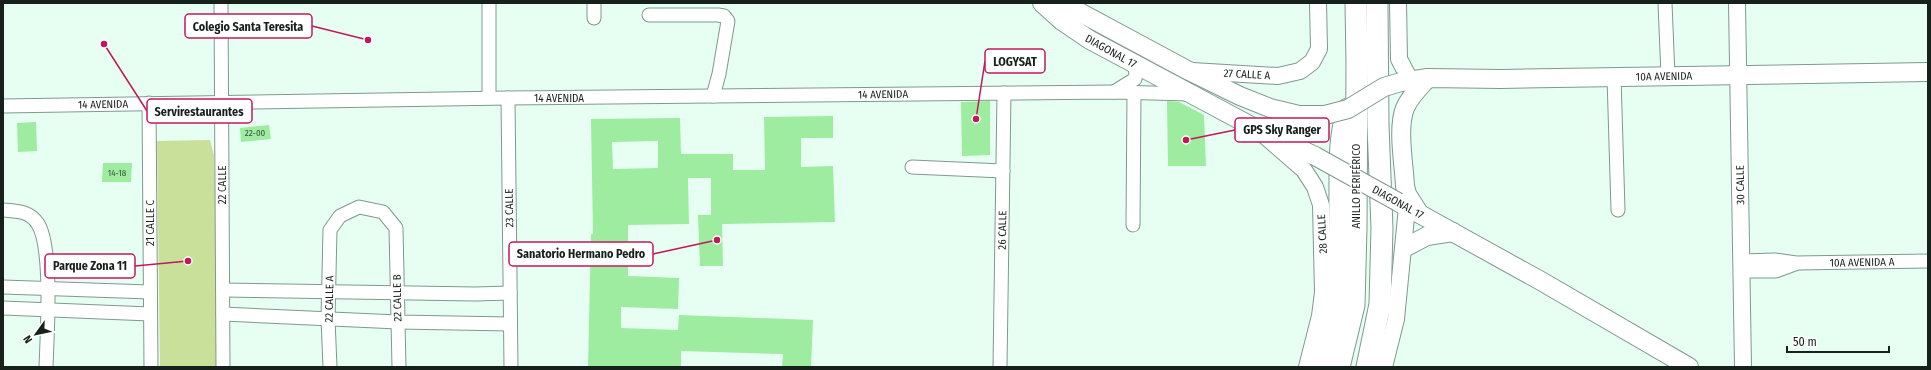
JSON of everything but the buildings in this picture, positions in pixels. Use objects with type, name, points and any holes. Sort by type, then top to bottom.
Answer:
[{"type":"highway","name":"ANILLO PERIFÉRICO","points":[[1339,367],[1354,305],[1357,72],[1356,3]]},
{"type":"highway","name":"ANILLO PERIFÉRICO","points":[[1367,367],[1380,304],[1382,228],[1378,126],[1377,3]]},
{"type":"highway","points":[[1321,367],[1333,323],[1337,294],[1340,151],[1343,124],[1348,109]]},
{"type":"main road","name":"DIAGONAL 17","points":[[1043,4],[1070,7],[1189,71],[1240,96],[1270,108],[1299,115],[1324,115],[1348,109],[1384,87],[1406,81]]},
{"type":"main road","name":"DIAGONAL 17","points":[[1043,4],[1062,21],[1090,40],[1253,127],[1315,156],[1453,232],[1689,367]]},
{"type":"main road","name":"10A AVENIDA","points":[[1406,81],[1428,78],[1614,77],[1928,72]]},
{"type":"main road","points":[[1408,208],[1405,186],[1401,119],[1406,106],[1428,78]]},
{"type":"main road","points":[[1404,248],[1427,236],[1453,232]]},
{"type":"street","name":"22 CALLE","points":[[221,3],[223,367]]},
{"type":"street","points":[[489,3],[489,98]]},
{"type":"street","points":[[594,3],[594,18]]},
{"type":"street","name":"27 CALLE A","points":[[1189,71],[1278,76],[1300,71],[1312,62],[1319,49],[1318,3]]},
{"type":"street","points":[[1398,3],[1399,59],[1406,81]]},
{"type":"street","points":[[1665,3],[1668,76]]},
{"type":"street","name":"30 CALLE","points":[[1737,3],[1743,367]]},
{"type":"street","points":[[649,15],[718,15],[724,16],[728,21],[719,74],[713,96]]},
{"type":"street","points":[[1114,92],[1135,79],[1136,73],[1134,64]]},
{"type":"street","points":[[1614,77],[1618,210]]},
{"type":"street","name":"14 AVENIDA","points":[[3,106],[489,98],[1114,92],[1190,94]]},
{"type":"street","name":"26 CALLE","points":[[1000,367],[1004,93]]},
{"type":"street","points":[[1133,225],[1134,93]]},
{"type":"street","name":"23 CALLE","points":[[508,98],[511,367]]},
{"type":"street","name":"21 CALLE C","points":[[149,103],[151,367]]},
{"type":"street","name":"28 CALLE","points":[[1253,127],[1304,170],[1315,187],[1321,204],[1323,292],[1320,316],[1307,367]]},
{"type":"street","points":[[912,167],[1003,171]]},
{"type":"street","name":"22 CALLE B","points":[[330,230],[340,216],[359,207],[383,212],[396,228],[399,367]]},
{"type":"street","points":[[1384,367],[1396,319],[1408,208]]},
{"type":"street","points":[[3,210],[25,212],[38,224],[44,241],[48,288],[46,367]]},
{"type":"street","name":"22 CALLE A","points":[[330,230],[328,319],[330,367]]},
{"type":"street","name":"10A AVENIDA A","points":[[1741,266],[1776,271],[1796,263],[1928,261]]},
{"type":"street","points":[[3,287],[150,292]]},
{"type":"street","points":[[222,290],[475,294],[510,293]]},
{"type":"street","points":[[3,308],[150,314]]},
{"type":"street","points":[[223,314],[398,322],[510,324]]},
{"type":"green space","points":[[210,140],[214,155],[220,367],[160,367],[157,141]]},
{"type":"place","name":"Colegio Santa Teresita","points":[[368,40]]},
{"type":"place","name":"Servirestaurantes","points":[[104,44]]},
{"type":"place","name":"LOGYSAT","points":[[976,119]]},
{"type":"place","name":"GPS Sky Ranger","points":[[1186,140]]},
{"type":"place","name":"Sanatorio Hermano Pedro","points":[[717,240]]},
{"type":"place","name":"Parque Zona 11","points":[[188,261]]}]
